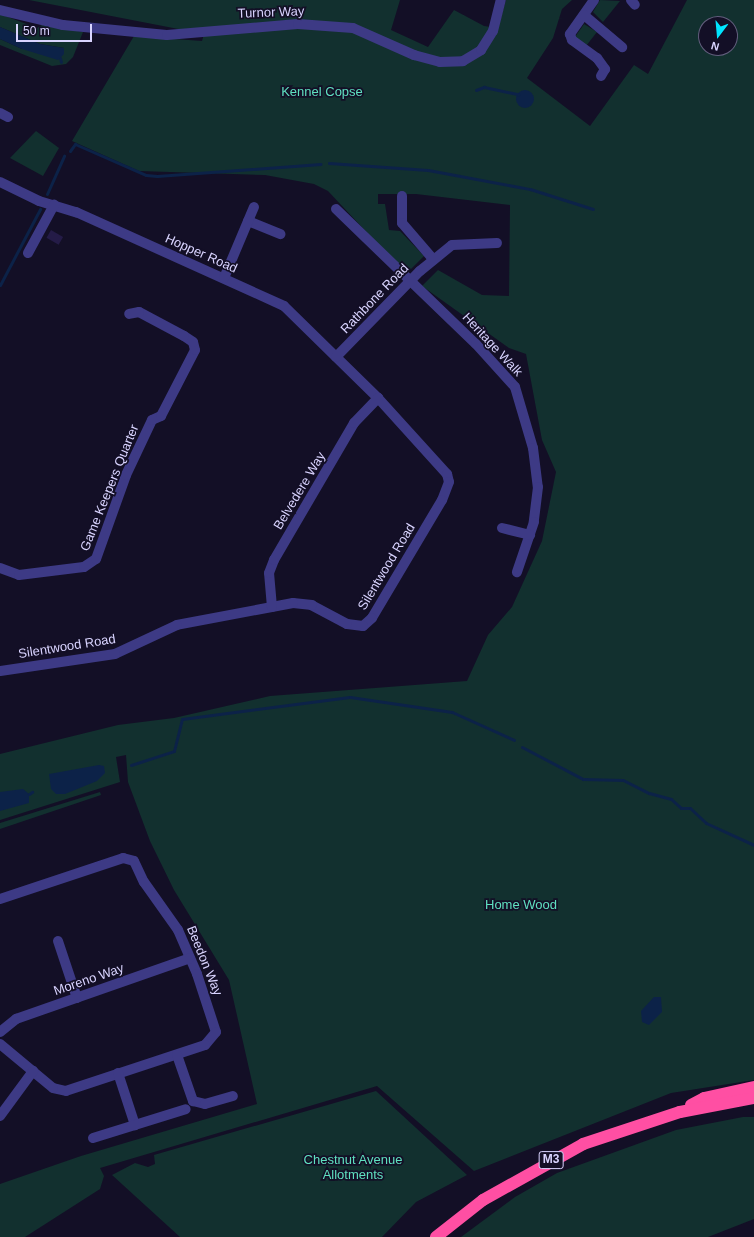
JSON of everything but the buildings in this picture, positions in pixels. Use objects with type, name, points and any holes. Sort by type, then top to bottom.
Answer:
[{"type":"highway","name":"M3","points":[[680,1112],[704,1098],[754,1087]]},
{"type":"highway","name":"M3","points":[[436,1237],[483,1200],[541,1166],[598,1138],[680,1112],[754,1098]]},
{"type":"street","name":"Turnor Way","points":[[0,10],[70,26],[167,35],[298,24],[353,28],[414,55],[440,62],[462,61],[482,50],[493,31],[501,0]]},
{"type":"street","points":[[594,0],[570,37],[597,58],[605,69],[601,76]]},
{"type":"street","points":[[584,15],[622,47]]},
{"type":"street","name":"Hopper Road","points":[[0,182],[39,202],[76,212],[284,306],[336,357]]},
{"type":"street","points":[[402,196],[402,223],[433,259]]},
{"type":"street","points":[[28,253],[54,205]]},
{"type":"street","points":[[224,278],[254,207]]},
{"type":"street","name":"Heritage Walk","points":[[336,210],[476,344],[515,388],[533,448],[538,487],[530,535],[517,572]]},
{"type":"street","points":[[248,221],[280,234]]},
{"type":"street","name":"Rathbone Road","points":[[336,357],[411,283],[433,259],[457,243],[497,243]]},
{"type":"street","name":"Game Keepers Quarter","points":[[0,568],[19,575],[84,567],[96,559],[152,420],[161,416],[195,350],[193,342],[184,336],[139,312],[129,314]]},
{"type":"street","name":"Silentwood Road","points":[[0,671],[115,654],[177,625],[272,607],[307,604],[347,624],[363,626],[372,618],[445,494],[447,474],[378,398],[336,357]]},
{"type":"street","name":"Belvedere Way","points":[[272,607],[269,573],[274,560],[354,423],[378,398]]},
{"type":"street","points":[[502,528],[530,535]]},
{"type":"street","name":"Beedon Way","points":[[0,899],[129,858],[138,864],[144,882],[178,930],[214,1023],[215,1036],[209,1043],[177,1055],[66,1091],[54,1088],[0,1044]]},
{"type":"street","points":[[58,941],[77,998]]},
{"type":"street","name":"Moreno Way","points":[[0,1032],[16,1018],[190,958]]},
{"type":"street","points":[[177,1055],[193,1102],[205,1104],[232,1096]]},
{"type":"street","points":[[0,1116],[33,1072]]},
{"type":"street","points":[[118,1073],[135,1125]]},
{"type":"street","points":[[93,1138],[186,1109]]},
{"type":"green space","name":"Home Wood","points":[[29,0],[400,0],[391,30],[428,47],[454,10],[484,26],[498,28],[506,0],[572,0],[562,9],[553,38],[527,78],[590,126],[634,65],[648,74],[687,0],[754,0],[754,1080],[671,1093],[474,1171],[377,1086],[100,1168],[104,1176],[100,1189],[25,1237],[0,1237],[0,1184],[81,1156],[257,1104],[229,980],[174,890],[150,841],[128,782],[126,755],[116,757],[120,782],[0,820],[0,754],[118,725],[174,718],[270,696],[467,681],[488,635],[512,607],[542,541],[556,472],[542,440],[526,354],[509,348],[422,286],[438,270],[482,295],[509,296],[510,205],[416,194],[378,194],[378,204],[385,204],[389,230],[400,231],[424,256],[406,274],[328,191],[314,184],[265,175],[139,171],[72,141],[134,36],[202,41],[204,34]]},
{"type":"green space","points":[[600,0],[620,1],[603,22],[593,12]]},
{"type":"green space","points":[[0,14],[37,28],[42,25],[83,32],[73,57],[66,64],[52,66],[0,45],[0,39],[22,49],[64,48],[40,44],[0,27]]},
{"type":"green space","points":[[584,24],[597,32],[586,46],[575,37]]},
{"type":"green space","points":[[36,131],[59,148],[43,176],[10,158]]},
{"type":"green space","points":[[100,792],[101,795],[0,829],[0,823]]},
{"type":"green space","name":"Chestnut Avenue Allotments","points":[[376,1091],[467,1175],[416,1202],[382,1237],[180,1237],[112,1175],[135,1163],[148,1167],[155,1164],[154,1155]]},
{"type":"green space","points":[[743,1117],[754,1117],[754,1219],[708,1237],[461,1237],[515,1197],[557,1173],[676,1130]]},
{"type":"water","points":[[0,27],[40,44],[64,48],[64,54],[58,60],[22,49],[0,39]]},
{"type":"water","points":[[525,90],[531,93],[534,99],[531,105],[525,108],[519,105],[516,99],[519,93]]},
{"type":"water","points":[[99,765],[104,766],[105,773],[97,781],[65,794],[56,794],[51,789],[49,774]]},
{"type":"water","points":[[23,789],[29,794],[29,803],[0,811],[0,792]]},
{"type":"water","points":[[654,997],[661,997],[662,1012],[649,1025],[642,1022],[641,1011]]},
{"type":"waterway","points":[[60,58],[61,62]]},
{"type":"waterway","points":[[476,90],[484,87],[518,94]]},
{"type":"waterway","points":[[70,151],[75,144],[146,175],[157,176],[321,164]]},
{"type":"waterway","points":[[47,194],[64,156]]},
{"type":"waterway","points":[[329,163],[428,170],[530,189],[593,209]]},
{"type":"waterway","points":[[0,285],[40,209]]},
{"type":"waterway","points":[[131,765],[174,751],[182,719],[350,697],[452,712],[514,740]]},
{"type":"waterway","points":[[522,747],[583,779],[623,780],[649,793],[671,799],[681,808],[690,808],[706,823],[754,845]]},
{"type":"park label","name":"Kennel Copse","points":[[322,92]]}]
